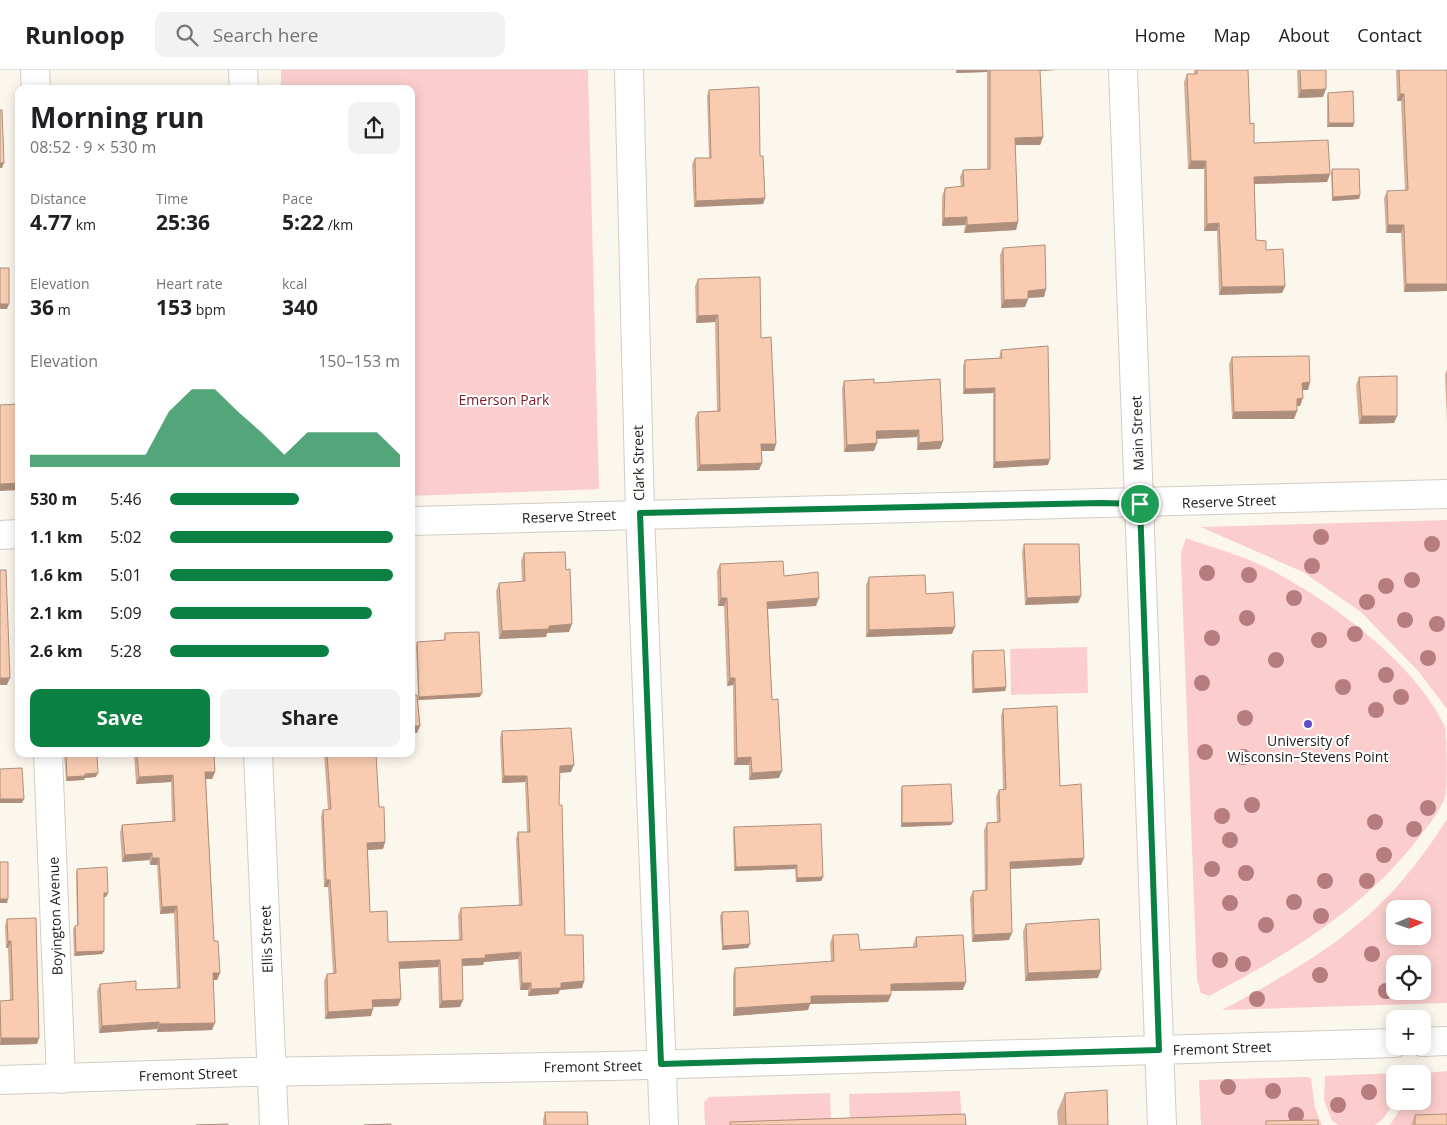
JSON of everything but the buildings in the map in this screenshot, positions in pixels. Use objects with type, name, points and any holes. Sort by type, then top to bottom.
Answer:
[{"type":"street","points":[[35,70],[36,85]]},
{"type":"street","points":[[244,70],[244,85]]},
{"type":"street","name":"Clark Street","points":[[629,70],[640,513],[664,1125]]},
{"type":"street","name":"Main Street","points":[[1123,70],[1162,1125]]},
{"type":"street","name":"Reserve Street","points":[[415,521],[640,513],[1140,504],[1447,494]]},
{"type":"street","points":[[0,535],[15,534]]},
{"type":"street","name":"Boyington Avenue","points":[[48,757],[61,1079]]},
{"type":"street","name":"Ellis Street","points":[[258,757],[274,1125]]},
{"type":"street","points":[[1431,1042],[1447,1041]]},
{"type":"street","name":"Fremont Street","points":[[0,1080],[661,1064],[1386,1043]]},
{"type":"green space","name":"Emerson Park","points":[[281,70],[588,70],[599,489],[415,496],[415,85],[281,85]]},
{"type":"green space","points":[[1447,520],[1447,709],[1419,672],[1361,612],[1303,572],[1201,527]]},
{"type":"green space","points":[[1186,538],[1238,555],[1267,568],[1317,597],[1368,635],[1413,679],[1431,703],[1445,727],[1447,760],[1446,794],[1438,811],[1399,862],[1375,886],[1324,928],[1267,964],[1209,996],[1201,993],[1197,980],[1181,561],[1181,552]]},
{"type":"green space","points":[[1087,647],[1088,693],[1011,695],[1010,649]]},
{"type":"green space","points":[[1447,819],[1447,1003],[1222,1010],[1288,973],[1352,929],[1371,913],[1397,886],[1420,858]]},
{"type":"green space","points":[[1447,1071],[1447,1125],[1390,1125],[1399,1110],[1431,1110],[1431,1072]]},
{"type":"green space","points":[[1386,1073],[1386,1110],[1389,1110],[1383,1119],[1375,1125],[1339,1125],[1332,1121],[1324,1100],[1325,1076]]},
{"type":"green space","points":[[1311,1078],[1315,1108],[1322,1125],[1201,1125],[1199,1080]]},
{"type":"green space","points":[[960,1091],[962,1125],[850,1125],[849,1094]]},
{"type":"green space","points":[[830,1093],[831,1125],[705,1125],[704,1102],[709,1097]]},
{"type":"place","name":"University of Wisconsin–Stevens Point","points":[[1308,724]]},
{"type":"route","points":[[1102,503],[1140,504],[1159,1050],[661,1064],[640,513],[1102,503]]}]
